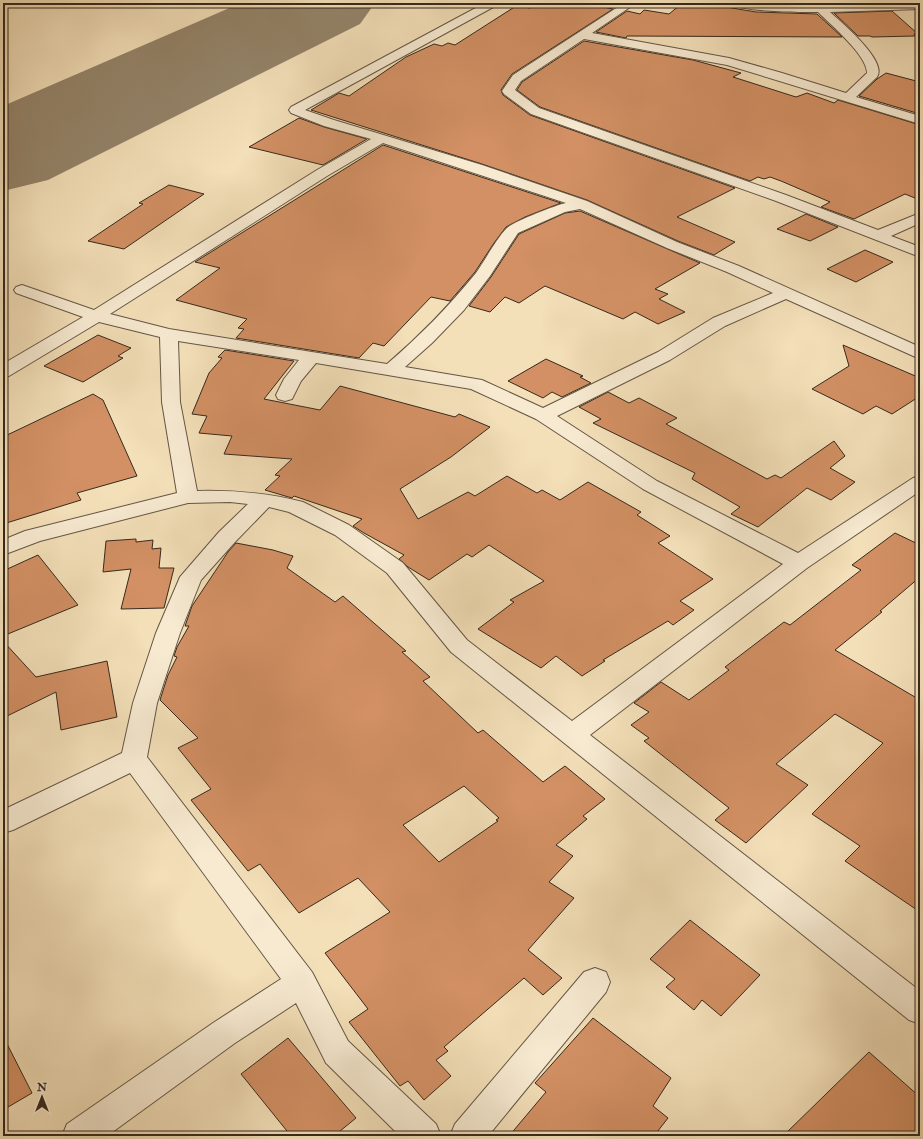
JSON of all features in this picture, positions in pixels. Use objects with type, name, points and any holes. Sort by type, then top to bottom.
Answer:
[{"type":"street","points":[[493,3],[295,110],[329,123],[382,138],[582,204],[672,245],[733,269],[920,354]]},
{"type":"street","points":[[627,3],[583,35],[517,78],[508,91],[535,111],[781,198],[880,235],[920,252]]},
{"type":"street","points":[[736,3],[754,6],[821,9],[920,6]]},
{"type":"street","points":[[821,9],[867,55],[873,67],[873,74],[848,98]]},
{"type":"street","points":[[583,35],[730,62],[920,120]]},
{"type":"street","points":[[3,372],[226,235],[274,203],[382,138]]},
{"type":"street","points":[[391,370],[458,306],[484,273],[513,230],[560,209],[582,204]]},
{"type":"street","points":[[880,235],[920,217]]},
{"type":"street","points":[[22,290],[96,316],[169,334],[476,384],[543,415],[650,485],[799,562]]},
{"type":"street","points":[[543,415],[664,356],[719,322],[787,293]]},
{"type":"street","points":[[169,334],[171,402],[188,497]]},
{"type":"street","points":[[285,395],[292,379],[310,358]]},
{"type":"street","points":[[572,735],[799,562],[920,482]]},
{"type":"street","points":[[3,548],[33,536],[188,497],[230,496],[265,500],[296,507],[342,530],[395,568],[459,646],[919,1007]]},
{"type":"street","points":[[265,500],[227,537],[191,577],[168,633],[148,696],[134,759],[301,982],[337,1052],[424,1136]]},
{"type":"street","points":[[3,822],[134,759]]},
{"type":"street","points":[[79,1136],[224,1033],[301,982]]},
{"type":"street","points":[[467,1136],[595,982]]},
{"type":"building","points":[[539,3],[583,3],[613,9],[512,74],[501,90],[503,95],[530,115],[735,188],[677,217],[735,242],[714,255],[678,241],[587,200],[482,164],[311,110],[339,93],[349,96],[406,57],[434,44],[442,46],[448,43],[455,45],[516,6],[530,8]]},
{"type":"building","points":[[689,3],[702,3],[756,12],[817,14],[842,37],[627,36],[626,38],[596,32],[627,11],[640,14],[644,10],[669,14],[680,5],[685,6]]},
{"type":"building","points":[[892,11],[918,34],[914,34],[915,36],[858,36],[834,13]]},
{"type":"building","points":[[584,41],[693,60],[741,73],[733,77],[796,97],[807,93],[834,103],[838,100],[920,125],[920,200],[905,194],[854,219],[821,207],[830,202],[781,181],[770,177],[764,179],[758,177],[750,181],[540,107],[517,90],[522,82]]},
{"type":"building","points":[[886,73],[920,82],[920,114],[859,96],[877,79]]},
{"type":"building","points":[[299,118],[324,127],[367,139],[323,165],[249,147]]},
{"type":"building","points":[[383,145],[561,203],[525,217],[506,227],[475,272],[450,301],[431,297],[384,346],[373,343],[359,358],[236,338],[244,329],[238,328],[247,319],[176,300],[220,268],[195,262]]},
{"type":"building","points":[[169,185],[204,194],[124,249],[88,241],[143,204],[139,203]]},
{"type":"building","points":[[580,211],[700,263],[655,289],[668,294],[659,299],[685,312],[658,324],[635,312],[623,319],[545,286],[519,303],[505,297],[490,312],[469,306],[491,277],[519,234],[565,213]]},
{"type":"building","points":[[806,214],[838,227],[810,241],[777,229]]},
{"type":"building","points":[[865,250],[893,262],[856,282],[827,269]]},
{"type":"building","points":[[98,335],[131,348],[118,356],[123,358],[83,382],[44,366]]},
{"type":"building","points":[[843,345],[920,378],[920,396],[892,414],[876,406],[863,414],[812,389],[849,366]]},
{"type":"building","points":[[225,350],[294,361],[264,399],[320,410],[340,386],[455,417],[459,414],[490,427],[451,457],[400,489],[418,519],[468,492],[475,496],[507,476],[537,493],[542,490],[560,500],[588,482],[641,512],[637,515],[670,536],[658,543],[713,579],[680,601],[694,610],[673,625],[668,621],[603,660],[605,661],[582,676],[556,656],[541,668],[478,629],[514,602],[510,600],[544,581],[489,545],[472,557],[467,554],[429,580],[408,567],[399,559],[404,555],[353,526],[362,519],[294,496],[292,498],[265,490],[280,476],[275,475],[292,459],[224,454],[232,436],[199,433],[207,416],[192,414],[209,373],[222,358],[218,357]]},
{"type":"building","points":[[546,359],[583,376],[580,377],[591,383],[562,397],[552,392],[543,398],[508,381]]},
{"type":"building","points":[[608,392],[629,403],[639,398],[677,418],[666,424],[767,479],[775,475],[781,478],[834,441],[845,456],[830,468],[855,482],[831,500],[807,488],[758,527],[731,514],[740,507],[692,479],[695,473],[593,423],[601,419],[579,407]]},
{"type":"building","points":[[93,394],[103,400],[137,476],[77,493],[81,500],[3,524],[3,437]]},
{"type":"building","points":[[895,533],[920,545],[920,577],[880,611],[882,612],[835,650],[920,700],[920,912],[845,861],[860,846],[812,814],[883,743],[835,714],[776,764],[808,785],[746,843],[715,820],[729,808],[644,741],[649,738],[631,725],[649,712],[634,703],[661,682],[689,700],[729,670],[725,667],[784,622],[790,625],[861,570],[852,565]]},
{"type":"building","points":[[136,539],[136,542],[153,540],[152,549],[161,548],[159,568],[174,568],[164,608],[121,609],[131,569],[103,572],[106,541]]},
{"type":"building","points":[[236,543],[273,550],[293,556],[287,568],[335,602],[343,596],[406,651],[402,652],[430,677],[423,681],[478,733],[483,730],[543,782],[565,766],[605,799],[583,816],[587,819],[556,845],[573,856],[549,882],[574,898],[528,950],[562,978],[543,995],[524,978],[444,1047],[448,1051],[436,1060],[451,1076],[424,1100],[408,1081],[400,1086],[349,1022],[368,1009],[325,953],[390,912],[358,878],[299,913],[260,864],[248,871],[191,800],[211,789],[178,748],[198,738],[160,700],[168,675],[177,657],[174,656],[177,647],[189,626],[185,626],[192,606],[228,552]],"holes":[[[464,786],[499,818],[496,820],[498,821],[439,862],[403,825]]]},
{"type":"building","points":[[38,555],[78,605],[3,636],[3,571]]},
{"type":"building","points":[[3,641],[36,677],[107,661],[117,717],[61,730],[56,692],[3,718]]},
{"type":"building","points":[[690,920],[760,975],[721,1016],[702,1000],[694,1010],[666,987],[675,979],[650,959]]},
{"type":"building","points":[[593,1018],[671,1078],[653,1106],[668,1118],[654,1136],[509,1136],[546,1092],[535,1083]]},
{"type":"building","points":[[3,1036],[32,1093],[3,1110]]},
{"type":"building","points":[[288,1038],[356,1118],[334,1136],[291,1136],[241,1074]]},
{"type":"building","points":[[869,1052],[920,1097],[920,1136],[783,1136]]},
{"type":"runway","points":[[3,153],[325,3]]}]
